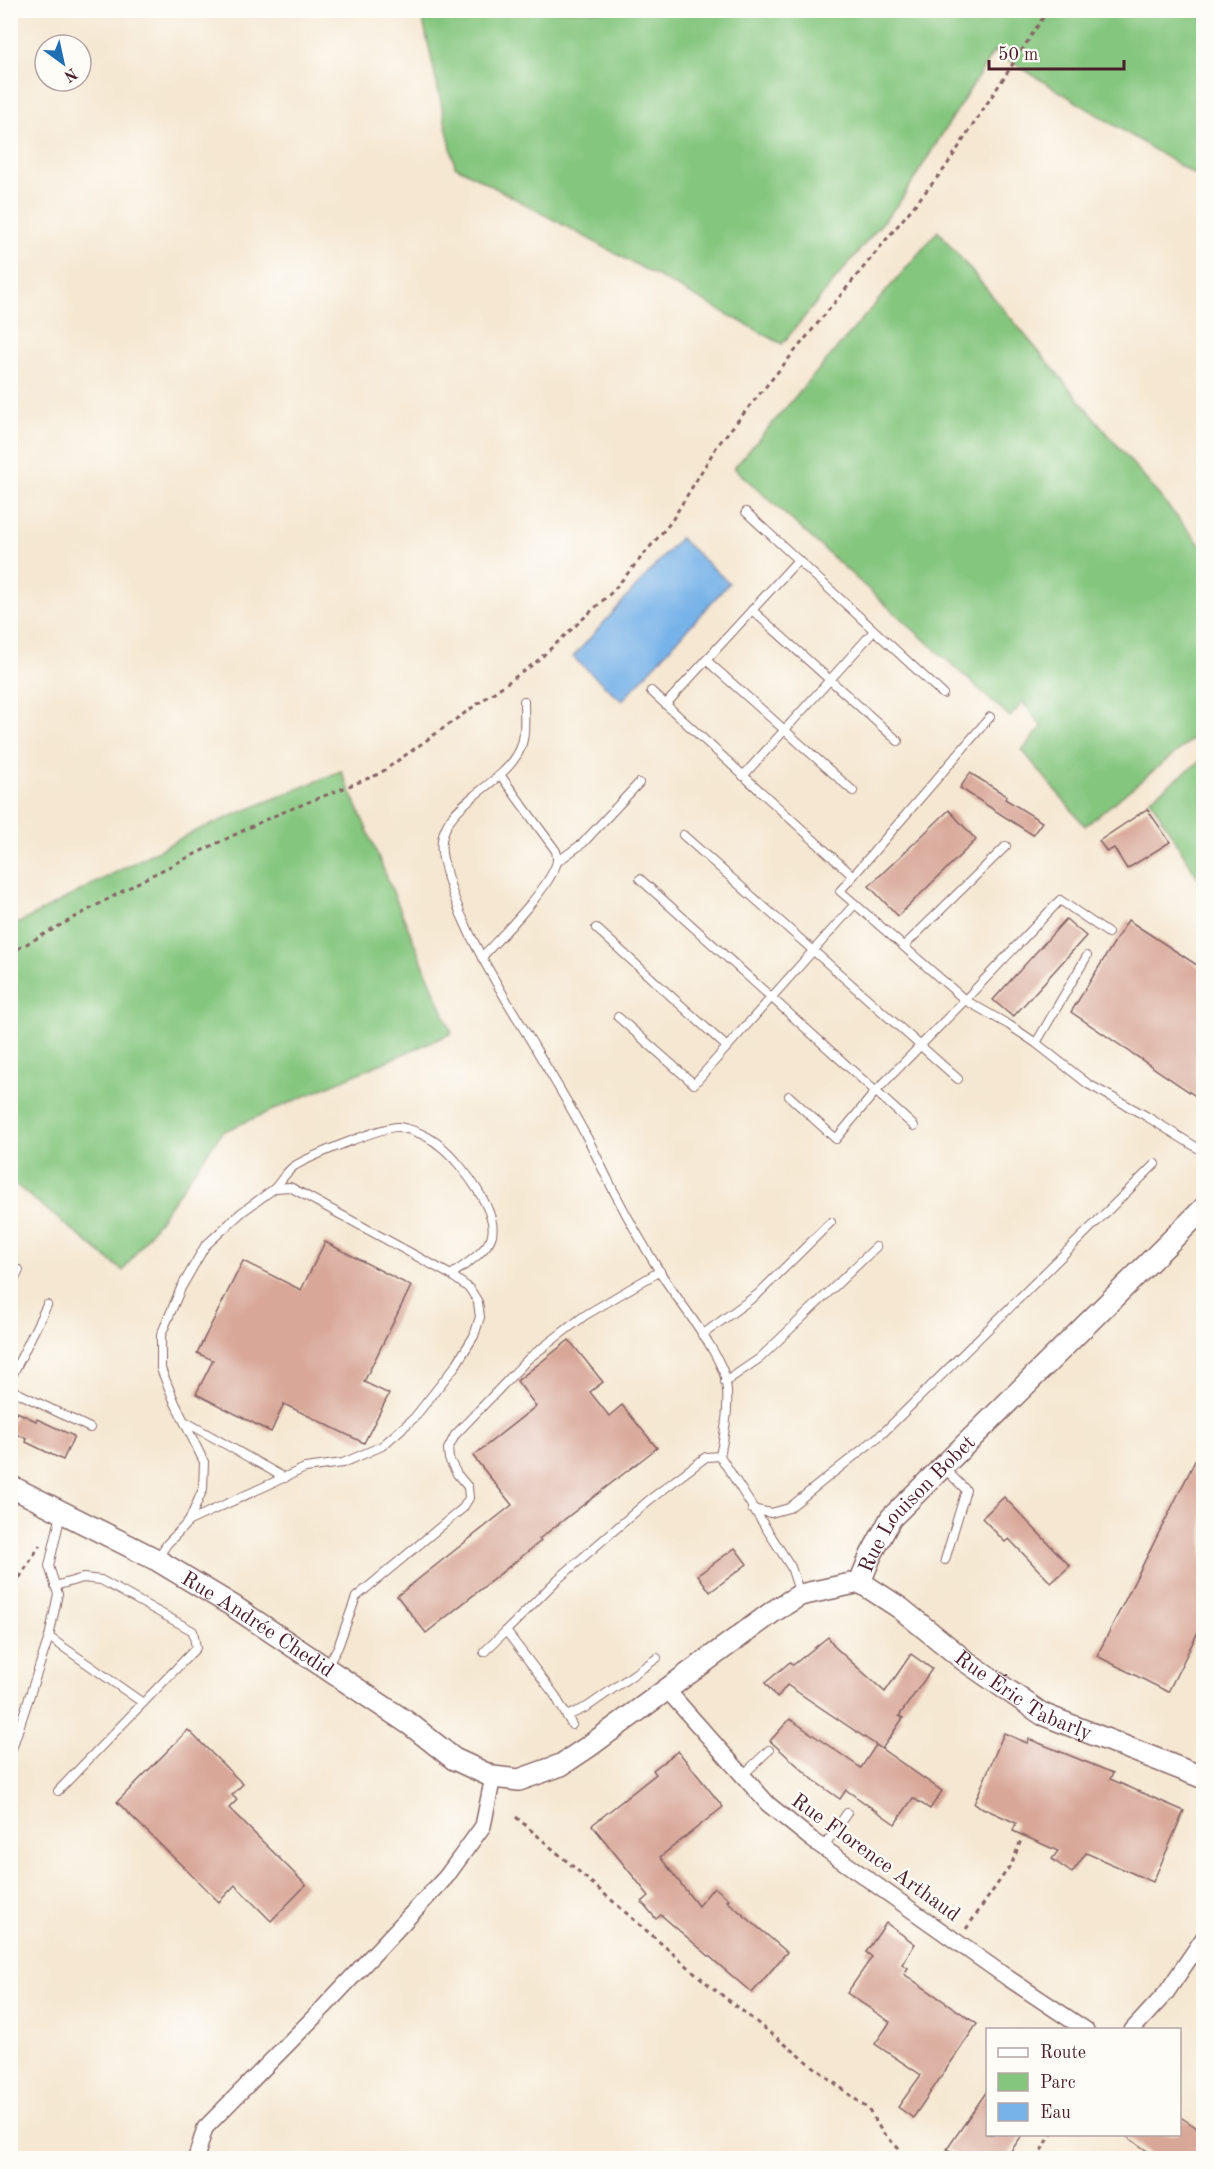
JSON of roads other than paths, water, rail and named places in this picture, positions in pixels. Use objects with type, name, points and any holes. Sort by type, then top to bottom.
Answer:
[{"type":"street","name":"Rue Louison Bobet","points":[[493,1778],[519,1779],[561,1765],[774,1611],[801,1595],[860,1582],[871,1555],[891,1518],[1203,1208]]},
{"type":"street","name":"Rue Andrée Chedid","points":[[10,1486],[62,1510],[157,1560],[233,1606],[326,1668],[411,1725],[454,1759],[493,1778]]},
{"type":"street","name":"Rue Éric Tabarly","points":[[860,1582],[900,1608],[964,1659],[1042,1714],[1203,1778]]},
{"type":"street","name":"Rue Florence Arthaud","points":[[667,1690],[768,1804],[823,1848],[1083,2028]]},
{"type":"street","points":[[196,2158],[205,2128],[324,2007],[446,1877],[483,1826],[493,1778]]},
{"type":"street","points":[[1134,2028],[1166,1993],[1203,1937]]},
{"type":"lane","points":[[746,512],[943,694]]},
{"type":"lane","points":[[666,704],[798,560]]},
{"type":"lane","points":[[752,610],[898,741]]},
{"type":"lane","points":[[743,776],[874,631]]},
{"type":"lane","points":[[706,660],[853,791]]},
{"type":"lane","points":[[651,691],[853,876]]},
{"type":"lane","points":[[524,702],[524,732],[519,753],[501,776],[470,798],[448,819],[442,837],[442,856],[449,886],[462,920],[585,1134],[617,1198],[724,1373],[727,1404],[726,1431],[720,1456],[791,1568],[801,1595]]},
{"type":"lane","points":[[990,717],[840,891],[965,1000],[1010,1025],[1088,1084],[1146,1116],[1203,1152]]},
{"type":"lane","points":[[501,776],[556,851],[557,862]]},
{"type":"lane","points":[[482,957],[519,917],[549,878],[557,862],[583,843],[639,783]]},
{"type":"lane","points":[[683,835],[958,1079]]},
{"type":"lane","points":[[904,946],[1005,846]]},
{"type":"lane","points":[[640,879],[914,1126]]},
{"type":"lane","points":[[789,1095],[836,1139],[876,1091],[1060,900],[1108,933]]},
{"type":"lane","points":[[618,1017],[694,1084],[855,904]]},
{"type":"lane","points":[[596,928],[727,1047]]},
{"type":"lane","points":[[1036,1043],[1087,956]]},
{"type":"lane","points":[[157,1560],[167,1544],[189,1521],[202,1489],[204,1462],[161,1369],[161,1335],[181,1288],[206,1246],[242,1212],[275,1188],[294,1166],[380,1130],[396,1126],[418,1132],[444,1149],[476,1188],[490,1213],[493,1226],[491,1239],[480,1253],[451,1275]]},
{"type":"lane","points":[[752,1509],[771,1513],[789,1508],[883,1433],[1155,1164]]},
{"type":"lane","points":[[189,1521],[305,1468],[343,1462],[382,1446],[414,1418],[456,1365],[474,1336],[480,1317],[478,1302],[470,1289],[451,1275],[290,1187],[275,1188]]},
{"type":"lane","points":[[702,1335],[758,1294],[831,1222]]},
{"type":"lane","points":[[725,1382],[760,1358],[876,1247]]},
{"type":"lane","points":[[10,1290],[19,1270]]},
{"type":"lane","points":[[326,1668],[338,1647],[356,1597],[463,1508],[469,1498],[468,1487],[457,1474],[449,1459],[448,1449],[455,1435],[529,1358],[584,1316],[660,1271]]},
{"type":"lane","points":[[10,1380],[47,1305]]},
{"type":"lane","points":[[10,1389],[90,1428]]},
{"type":"lane","points":[[186,1422],[285,1478]]},
{"type":"lane","points":[[484,1652],[558,1580],[648,1501],[705,1457],[720,1456]]},
{"type":"lane","points":[[942,1467],[966,1490],[945,1560]]},
{"type":"lane","points":[[10,1755],[49,1637],[58,1594],[49,1566],[62,1510]]},
{"type":"lane","points":[[55,1586],[83,1578],[101,1580],[193,1631],[196,1648],[58,1791]]},
{"type":"lane","points":[[506,1631],[554,1694],[572,1725]]},
{"type":"lane","points":[[49,1637],[143,1703]]},
{"type":"lane","points":[[567,1716],[587,1707],[657,1658]]},
{"type":"lane","points":[[742,1776],[769,1750]]},
{"type":"lane","points":[[823,1848],[847,1813]]},
{"type":"water","points":[[680,538],[729,583],[622,701],[573,657]]}]
